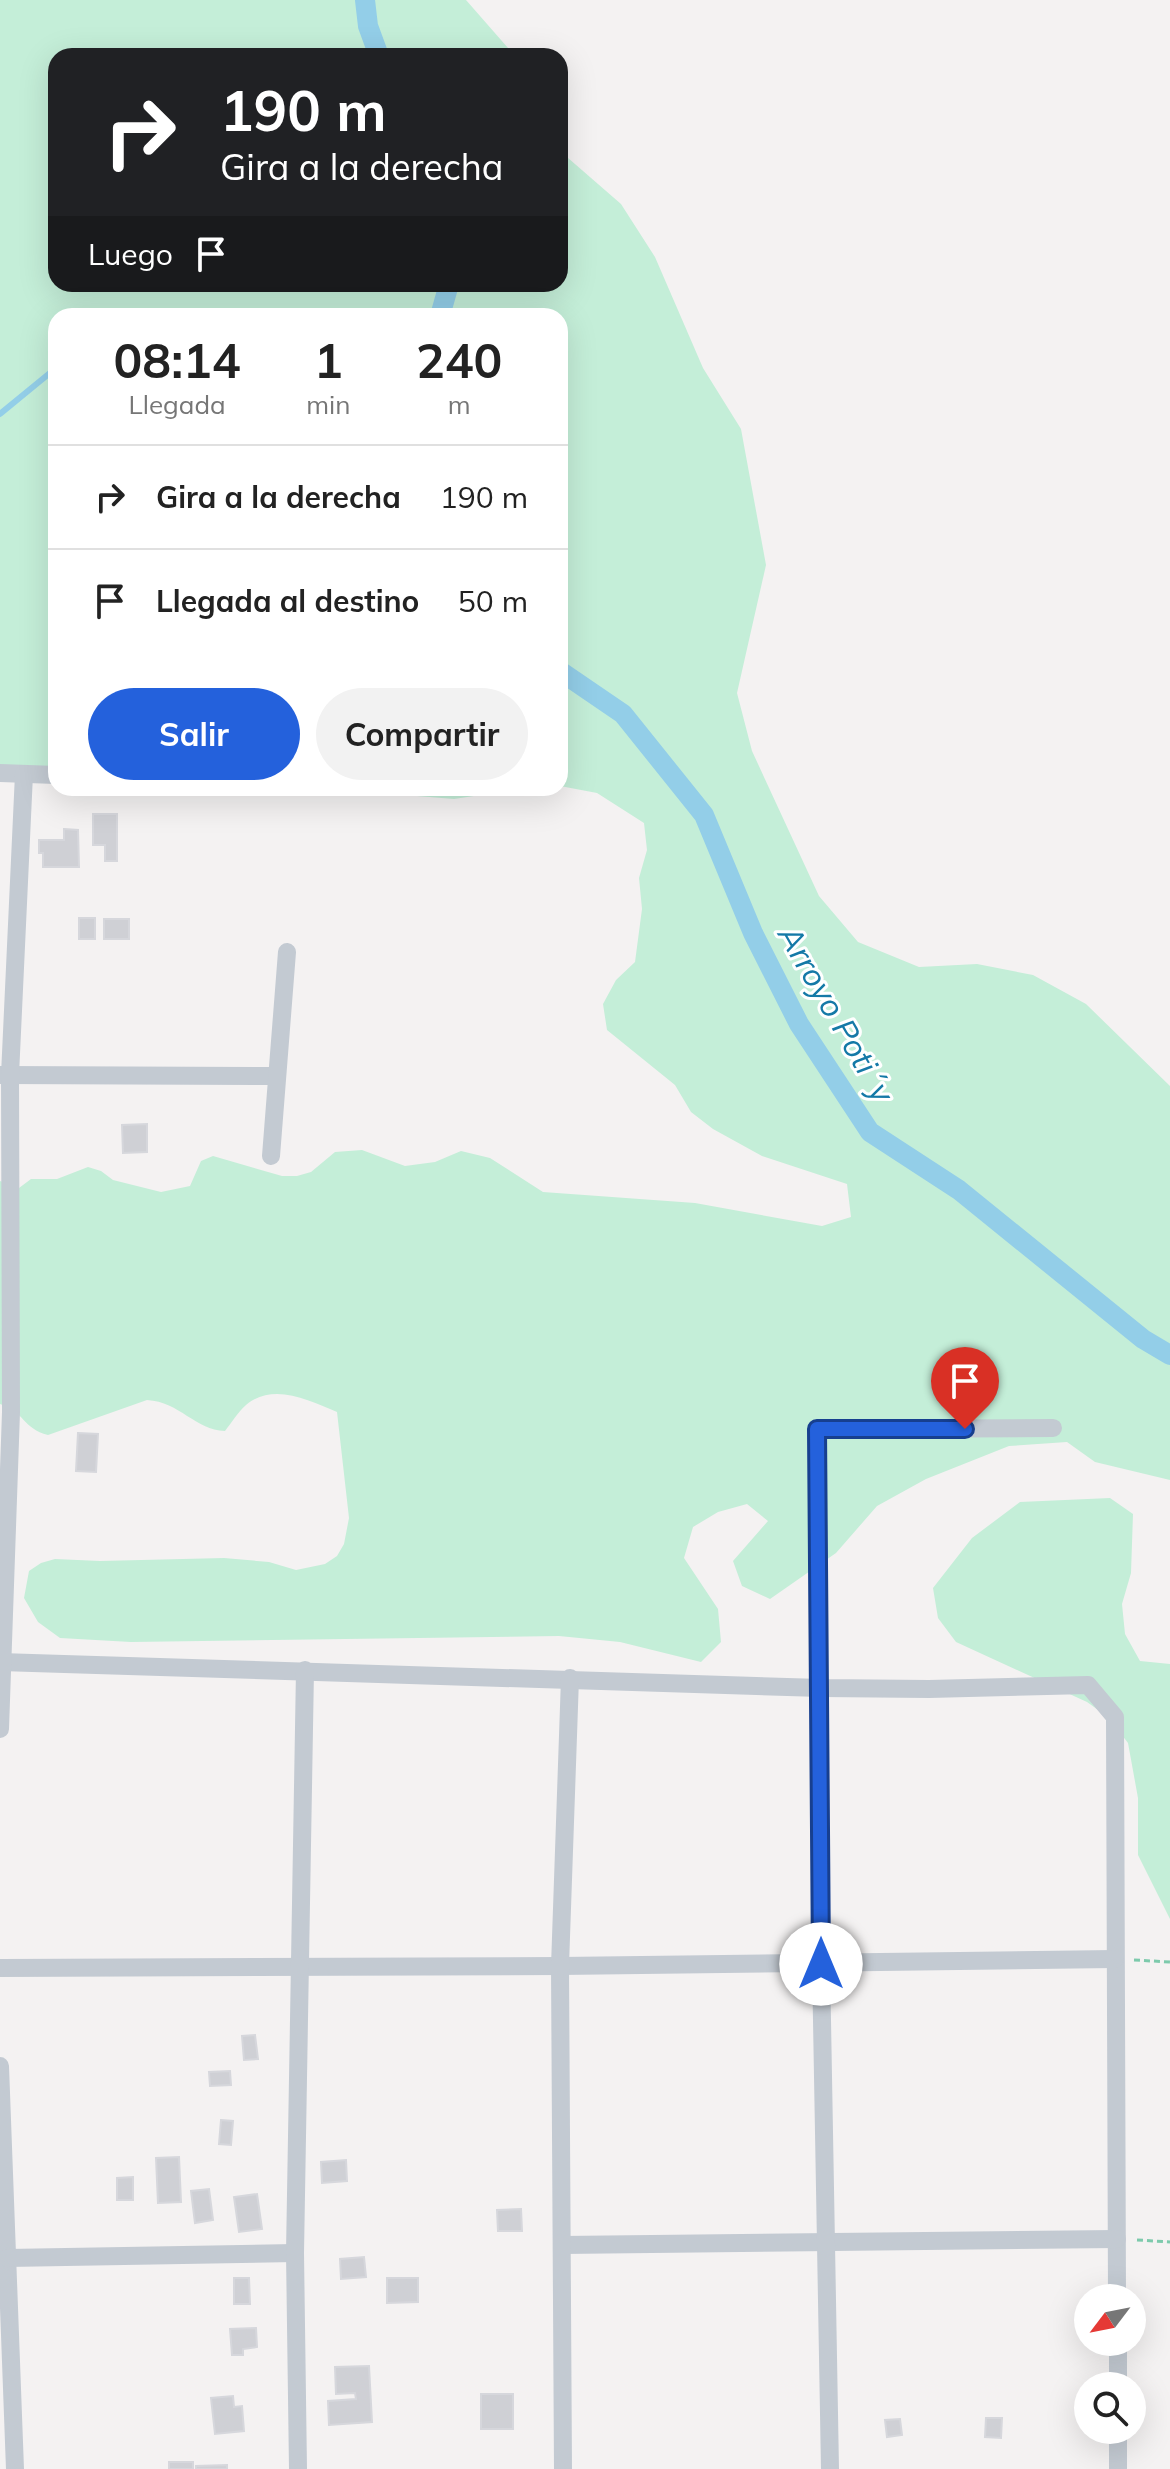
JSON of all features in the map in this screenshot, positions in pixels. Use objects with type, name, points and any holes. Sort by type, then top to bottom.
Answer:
[{"type":"street","points":[[0,773],[48,775]]},
{"type":"street","points":[[0,1729],[6,1412],[5,1075],[24,774]]},
{"type":"street","points":[[271,1156],[287,952]]},
{"type":"street","points":[[5,1075],[277,1076]]},
{"type":"street","points":[[830,2469],[821,1964],[817,1429],[1053,1428]]},
{"type":"street","points":[[0,1662],[821,1688],[1088,1685],[1115,1717],[1117,2284]]},
{"type":"street","points":[[298,2469],[295,2253],[305,1670]]},
{"type":"street","points":[[563,2469],[560,1966],[570,1678]]},
{"type":"street","points":[[0,1968],[821,1964],[1115,1959]]},
{"type":"street","points":[[0,2066],[15,2469]]},
{"type":"street","points":[[562,2245],[1117,2239]]},
{"type":"street","points":[[7,2258],[295,2253]]},
{"type":"street","points":[[1118,2444],[1118,2469]]},
{"type":"path","points":[[1115,1959],[1170,1962]]},
{"type":"path","points":[[1117,2239],[1170,2242]]},
{"type":"green space","points":[[0,0],[466,0],[508,48],[48,48],[48,292],[568,292],[568,158],[621,204],[655,257],[703,368],[741,429],[766,565],[737,693],[752,751],[819,896],[858,942],[919,967],[977,964],[1033,975],[1086,1004],[1170,1086],[1170,1480],[1095,1462],[1067,1442],[1009,1446],[926,1479],[877,1506],[836,1553],[770,1599],[742,1586],[733,1561],[768,1521],[747,1504],[718,1512],[693,1527],[684,1558],[718,1609],[721,1642],[701,1662],[620,1642],[559,1636],[131,1642],[60,1638],[38,1622],[24,1598],[29,1571],[41,1563],[55,1559],[224,1558],[269,1562],[296,1570],[325,1564],[337,1556],[344,1544],[349,1518],[337,1412],[291,1395],[268,1395],[257,1398],[243,1408],[225,1431],[205,1426],[169,1406],[147,1400],[48,1435],[33,1429],[14,1411],[0,1404],[0,1181],[19,1188],[31,1179],[57,1179],[88,1167],[101,1171],[113,1180],[161,1192],[190,1186],[201,1161],[213,1156],[282,1176],[297,1176],[311,1172],[335,1152],[362,1150],[405,1166],[435,1162],[461,1151],[490,1158],[543,1192],[695,1203],[822,1226],[851,1217],[847,1184],[762,1156],[713,1129],[691,1112],[675,1085],[607,1030],[603,1004],[616,980],[635,962],[642,909],[639,878],[647,850],[644,823],[597,793],[568,788],[568,308],[48,308],[48,773],[0,769]]},
{"type":"green space","points":[[417,796],[474,796],[454,799]]},
{"type":"green space","points":[[1110,1498],[1133,1514],[1131,1573],[1122,1604],[1125,1634],[1140,1661],[1170,1664],[1170,1919],[1138,1855],[1138,1798],[1128,1743],[1108,1717],[1087,1702],[956,1642],[938,1618],[933,1588],[972,1538],[1020,1502]]},
{"type":"building","points":[[93,814],[117,814],[117,861],[105,861],[105,845],[93,845]]},
{"type":"building","points":[[64,829],[78,830],[79,867],[43,867],[39,840],[64,840]]},
{"type":"building","points":[[79,918],[95,918],[95,939],[79,939]]},
{"type":"building","points":[[104,919],[129,919],[129,939],[104,939]]},
{"type":"building","points":[[147,1124],[147,1152],[123,1153],[122,1125]]},
{"type":"building","points":[[78,1433],[98,1434],[96,1472],[76,1471]]},
{"type":"building","points":[[255,2035],[258,2059],[244,2060],[242,2036]]},
{"type":"building","points":[[230,2071],[231,2085],[210,2086],[209,2072]]},
{"type":"building","points":[[221,2120],[233,2121],[231,2145],[219,2144]]},
{"type":"building","points":[[179,2157],[181,2202],[158,2203],[156,2158]]},
{"type":"building","points":[[346,2160],[347,2181],[322,2183],[321,2162]]},
{"type":"building","points":[[133,2177],[133,2200],[117,2200],[117,2178]]},
{"type":"building","points":[[209,2189],[213,2220],[195,2223],[191,2191]]},
{"type":"building","points":[[257,2194],[262,2229],[239,2232],[234,2197]]},
{"type":"building","points":[[521,2209],[522,2231],[498,2231],[497,2210]]},
{"type":"building","points":[[364,2257],[366,2277],[341,2279],[340,2259]]},
{"type":"building","points":[[234,2278],[249,2278],[250,2304],[234,2304]]},
{"type":"building","points":[[387,2278],[418,2278],[418,2302],[387,2303]]},
{"type":"building","points":[[256,2328],[257,2347],[243,2349],[243,2355],[232,2355],[230,2329]]},
{"type":"building","points":[[369,2366],[372,2422],[329,2425],[328,2401],[356,2399],[355,2393],[336,2394],[335,2367]]},
{"type":"building","points":[[481,2394],[513,2394],[513,2429],[481,2429]]},
{"type":"building","points":[[233,2396],[234,2407],[242,2406],[244,2431],[215,2434],[211,2398]]},
{"type":"building","points":[[986,2418],[1002,2418],[1001,2438],[985,2437]]},
{"type":"building","points":[[900,2419],[902,2435],[887,2437],[885,2420]]},
{"type":"building","points":[[169,2462],[193,2462],[193,2469],[169,2469]]},
{"type":"building","points":[[227,2465],[227,2469],[196,2469],[196,2466]]},
{"type":"waterway","name":"Arroyo Poti´y","points":[[365,0],[368,26],[376,48]]},
{"type":"waterway","name":"Arroyo Poti´y","points":[[442,308],[447,292]]},
{"type":"waterway","points":[[0,414],[48,375]]},
{"type":"waterway","name":"Arroyo Poti´y","points":[[568,676],[623,714],[704,815],[753,933],[799,1024],[870,1132],[959,1190],[1143,1339],[1170,1355]]},
{"type":"route","points":[[821,1964],[817,1429],[965,1429]]}]
